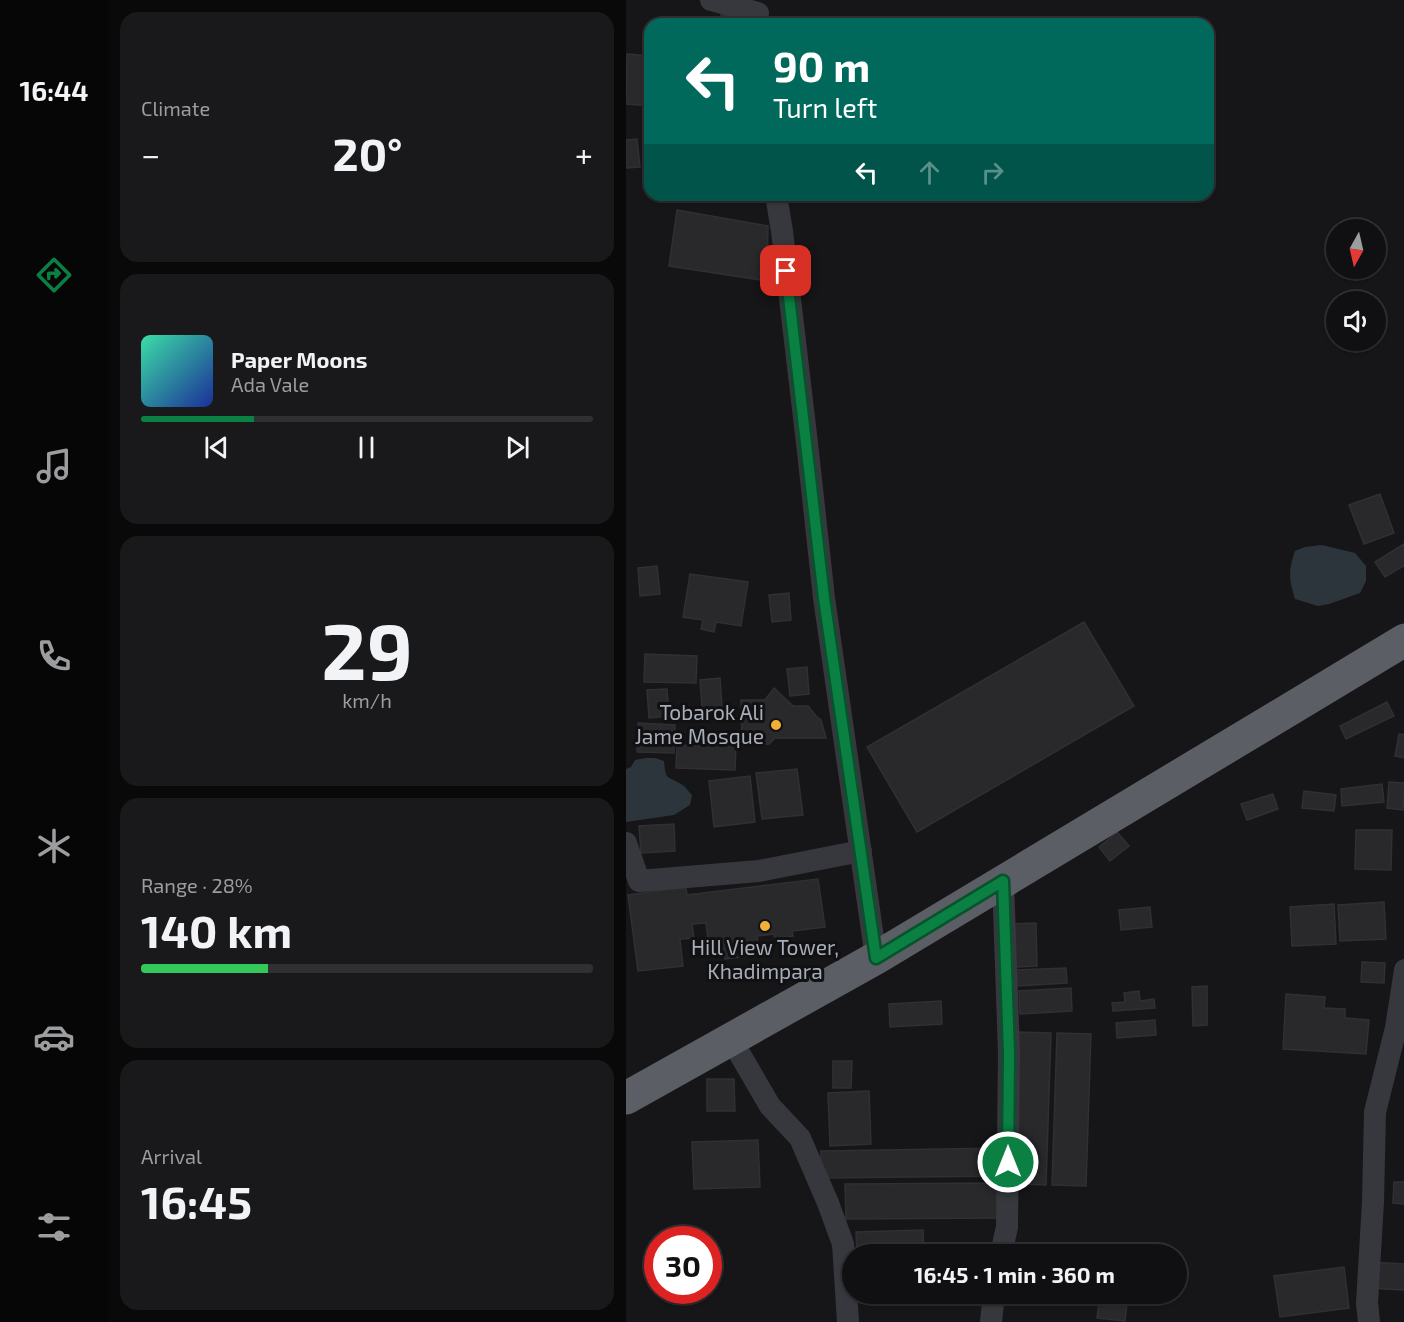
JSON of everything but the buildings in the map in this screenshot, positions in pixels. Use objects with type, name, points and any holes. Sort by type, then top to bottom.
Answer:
[{"type":"highway","points":[[626,1098],[876,958],[1404,639]]},
{"type":"street","points":[[711,0],[758,12]]},
{"type":"street","points":[[777,201],[824,598],[876,958]]},
{"type":"street","points":[[626,843],[639,881],[759,871],[861,851]]},
{"type":"street","points":[[1003,881],[1009,1064],[1007,1227],[1003,1244]]},
{"type":"street","points":[[1369,1322],[1367,1303],[1375,1112],[1396,1028],[1404,970]]},
{"type":"street","points":[[731,1040],[770,1106],[800,1138],[828,1203],[843,1244],[848,1322]]},
{"type":"street","points":[[991,1322],[993,1304]]},
{"type":"shaded area","points":[[1322,545],[1355,553],[1366,566],[1366,581],[1360,593],[1318,606],[1295,599],[1290,575],[1295,551]]},
{"type":"shaded area","points":[[646,758],[664,761],[668,777],[682,785],[692,795],[690,805],[674,815],[626,822],[626,769],[631,767],[635,760]]},
{"type":"place","name":"Tobarok Ali Jame Mosque","points":[[776,725]]},
{"type":"place","name":"Hill View Tower, Khadimpara","points":[[765,926]]},
{"type":"route","points":[[786,271],[824,598],[876,958],[1003,881],[1009,1053],[1008,1162]]}]
